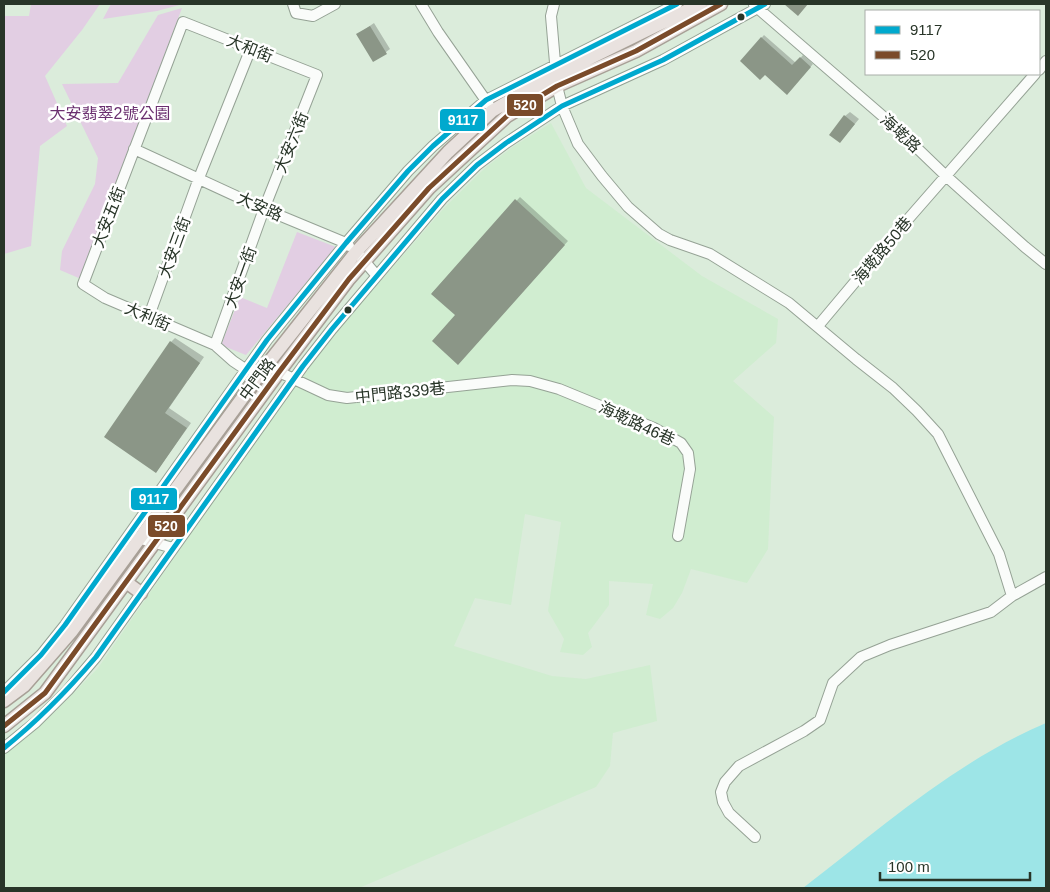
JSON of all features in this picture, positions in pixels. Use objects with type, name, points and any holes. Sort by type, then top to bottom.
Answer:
[{"type":"main road","name":"中門路","points":[[4,701],[24,686],[72,631],[134,537],[262,371],[448,152],[492,111],[542,81],[700,4]]},
{"type":"main road","name":"中門路","points":[[4,726],[45,693],[349,279],[360,257],[429,188],[507,116],[556,75],[636,51],[721,4]]},
{"type":"main road","points":[[126,582],[140,593]]},
{"type":"street","points":[[293,4],[296,13],[313,16],[335,4]]},
{"type":"street","points":[[421,4],[492,111]]},
{"type":"street","points":[[554,4],[551,16],[556,75],[562,106],[578,144],[628,208],[659,234],[670,240],[710,254],[789,303],[893,388],[938,434],[999,554],[1012,596]]},
{"type":"street","name":"中門路","points":[[4,692],[41,655],[134,537],[246,369],[346,243],[408,171],[433,146],[486,100],[556,75],[677,4]]},
{"type":"street","name":"中門路","points":[[4,748],[36,722],[68,690],[96,657],[293,380],[332,329],[442,199],[477,165],[520,133],[562,106],[663,60],[759,5]]},
{"type":"street","name":"海墘路","points":[[759,5],[893,125],[946,176],[1046,264]]},
{"type":"street","name":"大和街","points":[[183,22],[317,75]]},
{"type":"street","name":"大安五街","points":[[83,284],[183,22]]},
{"type":"street","name":"大安三街","points":[[149,316],[199,178],[250,48]]},
{"type":"street","name":"大安六街","points":[[264,208],[317,75]]},
{"type":"street","name":"海墘路50巷","points":[[818,326],[896,233],[1034,75]]},
{"type":"street","name":"大安路","points":[[134,149],[346,243],[377,276]]},
{"type":"street","name":"大安一街","points":[[215,344],[264,208]]},
{"type":"street","name":"大利街","points":[[83,284],[105,298],[215,344],[246,369]]},
{"type":"street","name":"中門路339巷","points":[[246,369],[279,372],[328,395],[347,398],[512,380],[530,381],[560,389]]},
{"type":"street","name":"海墘路46巷","points":[[560,389],[654,428],[681,443],[688,453],[690,469],[678,536]]},
{"type":"street","points":[[134,537],[173,548]]},
{"type":"street","points":[[755,837],[729,813],[723,802],[721,792],[725,782],[739,766],[804,731],[820,720],[833,683],[861,657],[890,645],[991,612],[1012,596],[1046,577]]},
{"type":"shaded area","points":[[551,123],[586,188],[702,276],[778,319],[776,343],[733,381],[774,417],[768,549],[747,583],[691,569],[682,593],[673,608],[660,619],[646,615],[653,584],[609,581],[609,605],[588,633],[592,647],[583,655],[560,652],[564,639],[548,611],[561,522],[525,514],[511,605],[475,598],[454,646],[552,676],[586,679],[650,665],[657,721],[613,733],[610,766],[596,787],[359,888],[4,888],[4,749],[27,735],[55,712],[98,668],[305,368],[445,207],[485,168],[514,146]]},
{"type":"green space","points":[[31,4],[100,4],[45,76],[67,126],[40,146],[31,246],[4,254],[4,16],[29,16]]},
{"type":"green space","points":[[111,4],[183,4],[157,11],[103,19]]},
{"type":"green space","name":"大安翡翠2號公園","points":[[182,8],[81,279],[60,270],[62,251],[95,184],[98,158],[62,84],[118,83],[158,15]]},
{"type":"green space","points":[[297,232],[336,247],[246,355],[221,345],[240,297],[267,308]]},
{"type":"water","points":[[1046,723],[1046,888],[803,888],[890,820],[950,777],[1013,739]]},
{"type":"building","points":[[784,4],[808,4],[798,16]]},
{"type":"building","points":[[370,26],[387,54],[373,62],[356,34]]},
{"type":"building","points":[[761,37],[792,65],[800,57],[811,67],[787,95],[765,75],[760,80],[740,61]]},
{"type":"building","points":[[844,115],[855,124],[840,143],[829,135]]},
{"type":"building","points":[[515,199],[565,245],[458,365],[432,341],[455,315],[431,294]]},
{"type":"building","points":[[170,341],[200,363],[165,413],[187,428],[156,473],[104,437]]},
{"type":"transit line","name":"9117","points":[[4,692],[41,655],[65,625],[267,340],[408,171],[433,146],[486,100],[677,4]]},
{"type":"transit line","name":"520","points":[[4,726],[45,693],[349,279],[429,188],[507,116],[557,86],[636,51],[721,4]]},
{"type":"transit line","name":"9117","points":[[4,748],[52,705],[96,657],[303,366],[442,199],[477,165],[506,143],[562,106],[663,60],[765,4]]}]
